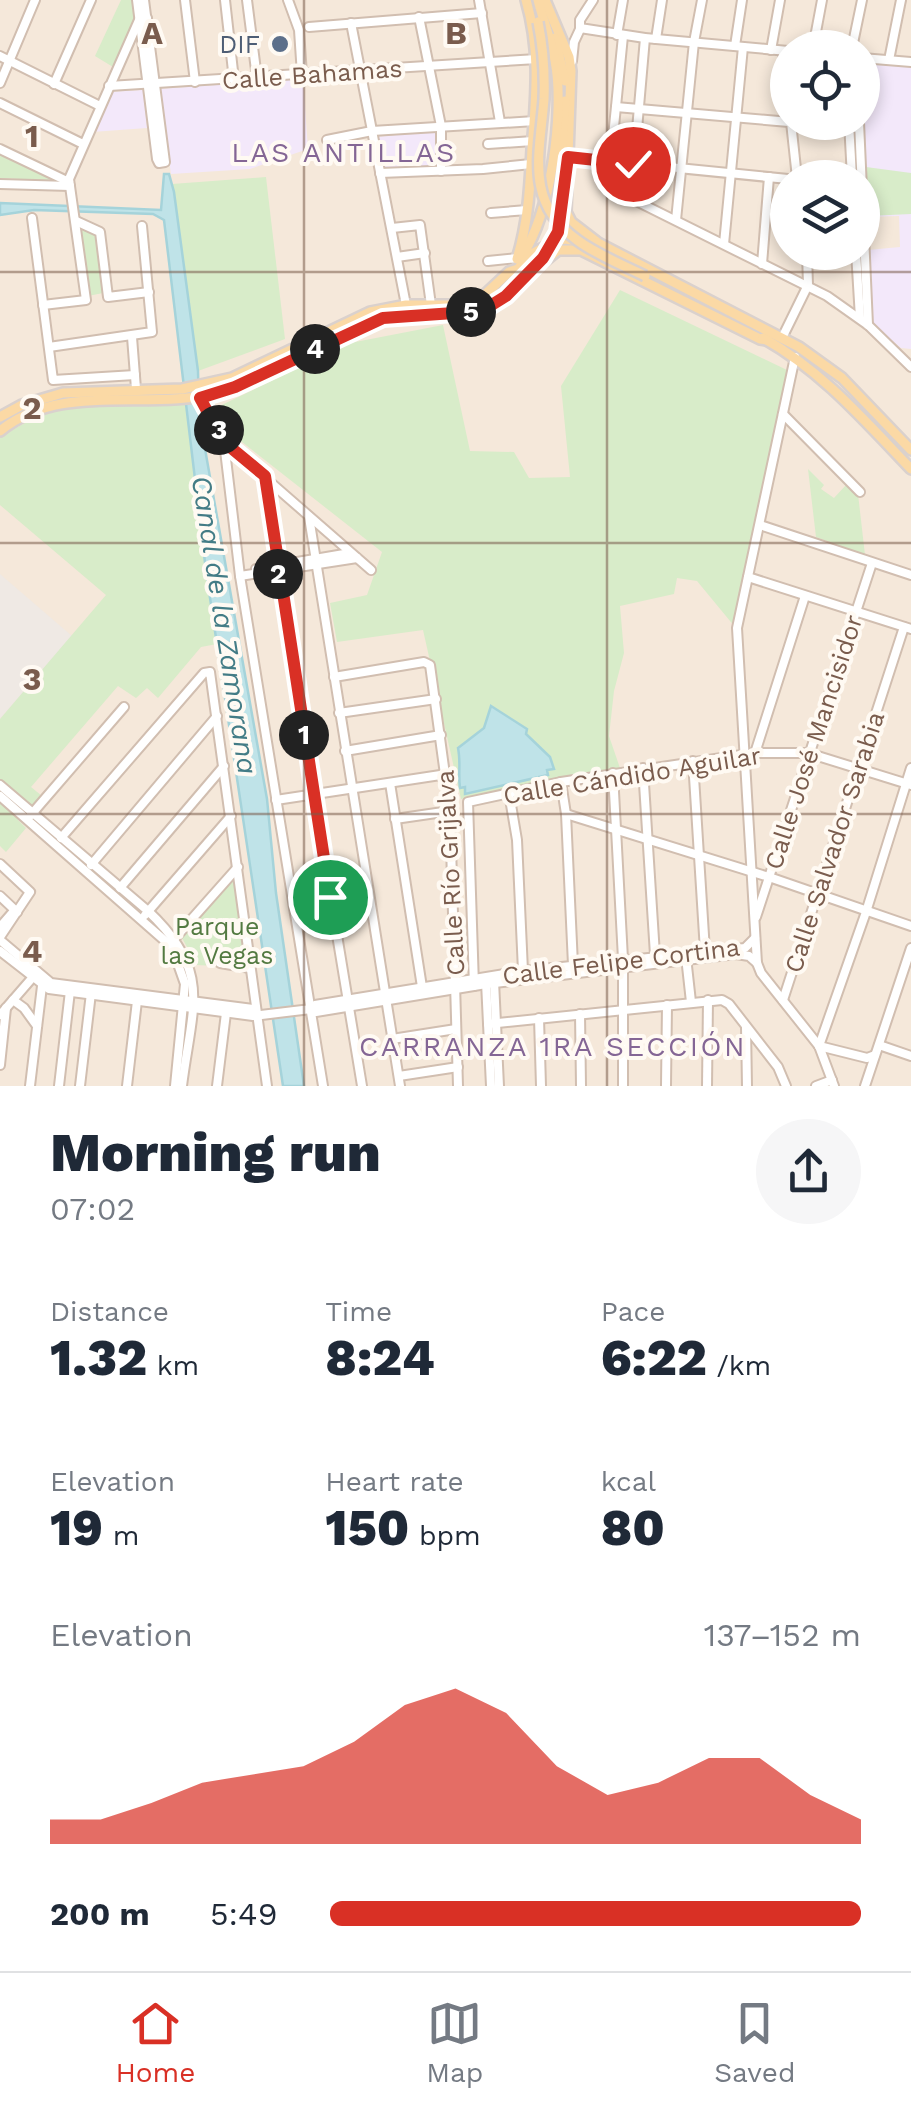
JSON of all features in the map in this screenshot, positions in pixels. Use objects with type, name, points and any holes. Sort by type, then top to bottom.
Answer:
[{"type":"main road","points":[[0,416],[62,393],[136,389],[199,398],[235,387],[392,316],[482,311],[506,296],[543,258],[558,232],[565,199],[569,57],[551,16],[535,0]]},
{"type":"main road","points":[[535,0],[544,58],[537,168],[544,201],[558,223],[578,241],[795,357],[834,390],[911,468]]},
{"type":"main road","points":[[508,273],[517,258],[527,210],[538,92],[535,0]]},
{"type":"main road","points":[[508,273],[526,250],[550,193],[556,62],[535,0]]},
{"type":"main road","points":[[551,16],[566,87],[560,179],[571,222],[600,244],[782,338],[842,378],[911,450]]},
{"type":"main road","points":[[531,168],[551,175]]},
{"type":"main road","points":[[0,431],[21,417],[69,403],[184,394],[232,378],[360,316],[406,305],[449,306],[479,300],[508,273],[554,242],[565,239],[600,244]]},
{"type":"main road","points":[[342,336],[398,320],[481,314],[523,284],[558,250],[581,250],[768,340]]},
{"type":"main road","points":[[508,273],[523,284]]},
{"type":"street","points":[[0,83],[36,0]]},
{"type":"street","points":[[54,84],[92,0]]},
{"type":"street","points":[[43,304],[86,300],[70,184],[83,144],[143,19],[137,0]]},
{"type":"street","points":[[144,0],[143,19],[159,163],[166,159],[151,85]]},
{"type":"street","points":[[185,0],[194,82]]},
{"type":"street","points":[[225,0],[234,80]]},
{"type":"street","points":[[247,0],[258,78]]},
{"type":"street","points":[[288,0],[299,30],[306,75]]},
{"type":"street","points":[[479,0],[500,122]]},
{"type":"street","points":[[571,71],[580,20],[595,0]]},
{"type":"street","points":[[623,0],[608,188],[808,285],[860,318],[911,367]]},
{"type":"street","points":[[656,39],[662,0]]},
{"type":"street","points":[[676,220],[694,42],[702,0]]},
{"type":"street","points":[[724,244],[742,0]]},
{"type":"street","points":[[775,30],[780,0]]},
{"type":"street","points":[[816,30],[822,0]]},
{"type":"street","points":[[856,30],[862,0]]},
{"type":"street","points":[[889,60],[902,0]]},
{"type":"street","points":[[308,27],[482,13]]},
{"type":"street","points":[[419,17],[440,126],[441,171]]},
{"type":"street","points":[[351,23],[406,305]]},
{"type":"street","points":[[580,28],[770,50]]},
{"type":"street","points":[[630,198],[645,38]]},
{"type":"street","points":[[0,56],[100,106]]},
{"type":"street","name":"Calle Bahamas","points":[[109,86],[537,59]]},
{"type":"street","points":[[880,59],[911,62]]},
{"type":"street","points":[[0,103],[83,144]]},
{"type":"street","points":[[616,107],[770,121]]},
{"type":"street","points":[[327,140],[372,131],[535,122]]},
{"type":"street","points":[[488,144],[533,141]]},
{"type":"street","points":[[0,149],[70,184]]},
{"type":"street","points":[[568,157],[770,177],[762,264]]},
{"type":"street","points":[[380,173],[531,168]]},
{"type":"street","points":[[0,184],[70,184]]},
{"type":"street","points":[[491,213],[527,210]]},
{"type":"street","points":[[75,213],[100,232],[108,297],[149,292]]},
{"type":"street","points":[[32,218],[53,380],[135,374]]},
{"type":"street","points":[[392,228],[420,225],[431,304]]},
{"type":"street","points":[[49,347],[152,332],[142,226]]},
{"type":"street","points":[[397,257],[425,254]]},
{"type":"street","points":[[488,261],[517,258]]},
{"type":"street","points":[[782,338],[808,285],[808,270]]},
{"type":"street","points":[[857,270],[860,318]]},
{"type":"street","points":[[866,270],[868,325]]},
{"type":"street","points":[[132,336],[136,389]]},
{"type":"street","points":[[898,352],[911,354]]},
{"type":"street","points":[[755,937],[750,753],[736,628],[795,357]]},
{"type":"street","points":[[199,398],[224,442],[371,570]]},
{"type":"street","points":[[783,414],[860,492]]},
{"type":"street","points":[[224,442],[240,574],[323,1086]]},
{"type":"street","points":[[265,476],[362,1086]]},
{"type":"street","points":[[309,517],[400,1081],[458,1067]]},
{"type":"street","points":[[760,525],[911,575]]},
{"type":"street","points":[[240,574],[353,556]]},
{"type":"street","name":"Calle José Mancisidor","points":[[754,921],[872,562]]},
{"type":"street","points":[[748,578],[907,628]]},
{"type":"street","points":[[750,753],[805,596]]},
{"type":"street","name":"Calle Salvador Sarabia","points":[[782,1000],[907,628]]},
{"type":"street","name":"Calle Río Grijalva","points":[[334,677],[427,663],[447,774],[466,984],[456,1029],[458,1086]]},
{"type":"street","points":[[62,838],[208,671],[267,1086]]},
{"type":"street","points":[[339,713],[436,699]]},
{"type":"street","points":[[30,816],[124,708]]},
{"type":"street","points":[[89,867],[217,716]]},
{"type":"street","points":[[345,751],[442,735]]},
{"type":"street","name":"Calle Cándido Aguilar","points":[[466,984],[468,802],[561,782],[750,753],[808,753],[908,784]]},
{"type":"street","points":[[694,761],[705,951]]},
{"type":"street","points":[[120,888],[224,766]]},
{"type":"street","points":[[644,768],[654,955]]},
{"type":"street","points":[[911,768],[823,1046],[862,1057],[877,1050],[911,1056]]},
{"type":"street","points":[[613,773],[623,964],[623,1086]]},
{"type":"street","points":[[276,800],[447,774]]},
{"type":"street","points":[[561,782],[574,965]]},
{"type":"street","points":[[390,783],[422,987]]},
{"type":"street","points":[[0,785],[30,816],[175,938],[191,970],[179,1086]]},
{"type":"street","points":[[508,793],[517,840],[524,972]]},
{"type":"street","points":[[0,796],[62,838],[145,915],[177,956],[188,1004]]},
{"type":"street","points":[[395,819],[450,811]]},
{"type":"street","points":[[566,814],[911,926]]},
{"type":"street","points":[[145,915],[231,816]]},
{"type":"street","points":[[0,864],[30,890],[0,939],[4,954],[48,986],[252,1016],[466,984]]},
{"type":"street","points":[[175,938],[238,867]]},
{"type":"street","points":[[0,896],[17,912]]},
{"type":"street","points":[[0,927],[17,912]]},
{"type":"street","name":"Calle Felipe Cortina","points":[[466,984],[745,948],[755,937]]},
{"type":"street","name":"Calle Felipe Cortina","points":[[755,937],[757,963]]},
{"type":"street","points":[[865,1086],[911,948]]},
{"type":"street","name":"Calle Felipe Cortina","points":[[490,980],[574,965],[623,964],[654,955],[742,954],[757,963],[782,1000],[823,1046],[833,1083]]},
{"type":"street","points":[[686,956],[691,1002]]},
{"type":"street","points":[[220,963],[250,968]]},
{"type":"street","points":[[0,1065],[3,1011],[35,975]]},
{"type":"street","points":[[490,980],[495,1086]]},
{"type":"street","points":[[385,998],[422,987],[466,984]]},
{"type":"street","points":[[30,1086],[37,1026],[48,986]]},
{"type":"street","points":[[59,1086],[70,989]]},
{"type":"street","points":[[91,992],[137,1001],[253,1009],[256,1014]]},
{"type":"street","points":[[80,1086],[91,992]]},
{"type":"street","points":[[14,1000],[37,1026]]},
{"type":"street","points":[[707,1086],[708,1000]]},
{"type":"street","points":[[492,1024],[722,1000],[778,1067],[786,1086]]},
{"type":"street","points":[[127,1086],[137,1001]]},
{"type":"street","points":[[666,1086],[667,1005]]},
{"type":"street","points":[[217,1086],[226,1013]]},
{"type":"street","points":[[580,1014],[580,1086]]},
{"type":"street","points":[[539,1018],[541,1086]]},
{"type":"street","points":[[746,1027],[747,1086]]},
{"type":"street","points":[[392,1040],[456,1029]]},
{"type":"street","points":[[65,1035],[86,1037]]},
{"type":"street","points":[[816,1086],[833,1083]]},
{"type":"shaded area","points":[[0,0],[911,0],[911,1086],[304,1086],[276,893],[267,799],[199,415],[198,370],[174,192],[165,174],[161,210],[168,237],[206,570],[283,1086],[0,1086]]},
{"type":"shaded area","points":[[880,64],[911,67],[911,349],[901,348],[872,324],[869,270],[880,270],[880,249],[900,247],[899,216],[880,217],[880,160],[866,160],[865,140],[880,140]]},
{"type":"shaded area","points":[[303,79],[308,149],[250,169],[171,174],[159,89]]},
{"type":"shaded area","points":[[143,90],[147,128],[92,132],[109,92]]},
{"type":"shaded area","points":[[437,131],[437,170],[383,169],[376,137]]},
{"type":"shaded area","points":[[0,574],[72,636],[0,719]]},
{"type":"green space","points":[[121,0],[134,0],[136,19],[113,67],[95,56]]},
{"type":"green space","points":[[0,154],[58,181],[0,178]]},
{"type":"green space","points":[[880,169],[911,173],[911,214],[880,215]]},
{"type":"green space","points":[[266,177],[285,339],[198,371],[172,184]]},
{"type":"green space","points":[[81,227],[98,234],[103,293],[88,296]]},
{"type":"green space","points":[[620,290],[787,370],[735,627],[697,581],[677,578],[674,594],[620,606],[624,653],[614,691],[609,736],[621,771],[461,799],[423,630],[337,642],[330,603],[367,595],[382,552],[205,413],[350,343],[443,325],[470,451],[514,452],[529,478],[570,477],[561,386]]},
{"type":"green space","points":[[186,404],[217,644],[201,647],[158,698],[147,688],[136,698],[118,686],[31,787],[42,796],[18,820],[26,828],[6,852],[0,846],[0,719],[106,595],[0,505],[0,437],[30,420],[68,407]]},
{"type":"green space","points":[[808,469],[824,485],[821,489],[834,498],[847,484],[858,494],[865,555],[816,537]]},
{"type":"green space","name":"Parque las Vegas","points":[[236,874],[249,968],[197,965],[182,938]]},
{"type":"water","name":"Canal de la Zamorana","points":[[164,174],[169,174],[174,192],[198,371],[199,415],[267,799],[276,893],[304,1086],[283,1086],[206,571],[164,220],[153,214],[34,210],[0,215],[0,203],[161,210]]},
{"type":"water","points":[[491,706],[527,729],[526,734],[550,757],[554,769],[547,770],[548,775],[465,794],[465,787],[460,788],[458,748],[484,728]]},
{"type":"place","name":"DIF","points":[[280,44]]},
{"type":"district","name":"LAS ANTILLAS","points":[[344,152]]},
{"type":"district","name":"CARRANZA 1RA SECCIÓN","points":[[553,1046]]},
{"type":"route","points":[[330,897],[265,476],[224,442],[200,398],[235,387],[383,318],[482,311],[526,278],[550,247],[562,221],[568,157],[633,164]]}]
